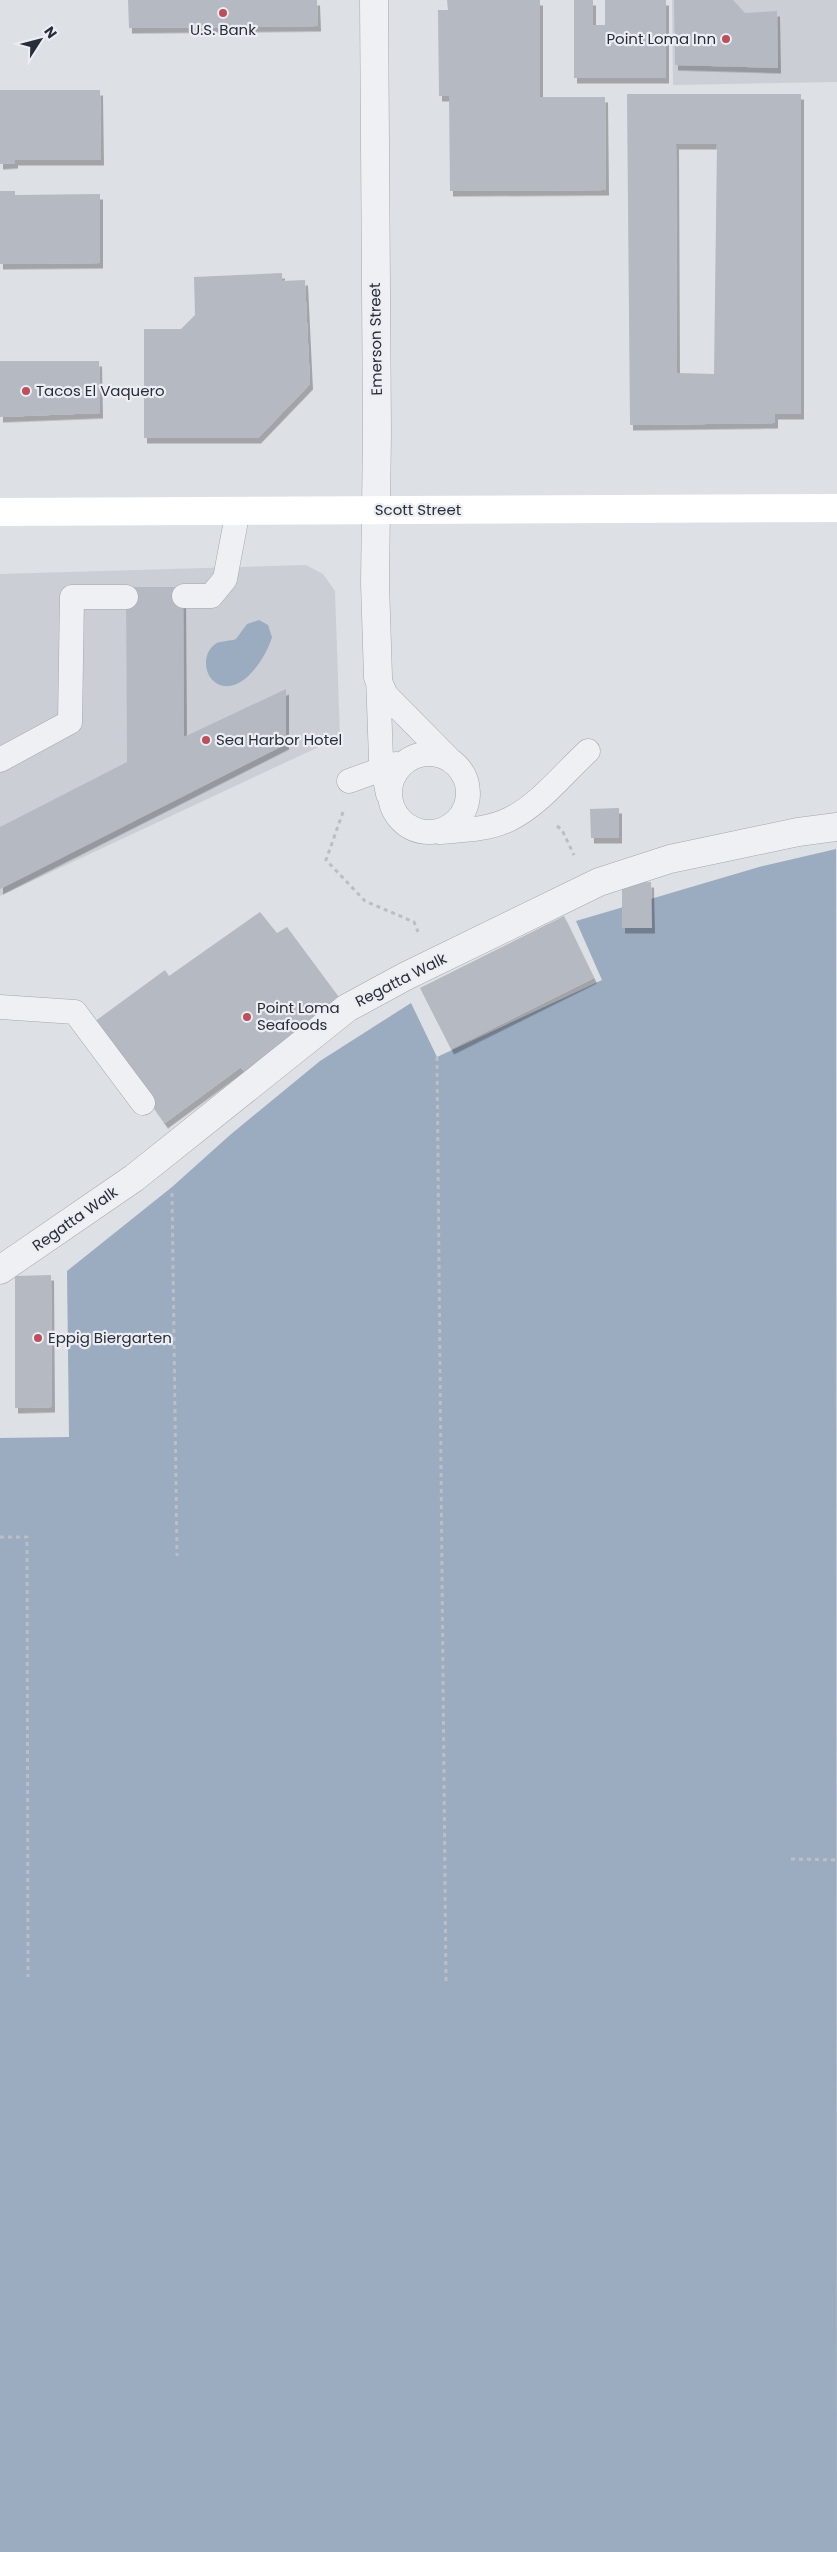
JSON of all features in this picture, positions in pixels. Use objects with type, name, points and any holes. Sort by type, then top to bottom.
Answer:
[{"type":"main road","name":"Scott Street","points":[[0,512],[837,508]]},
{"type":"street","name":"Emerson Street","points":[[374,0],[375,583],[378,677]]},
{"type":"street","name":"Regatta Walk","points":[[0,1270],[134,1178],[347,1008],[588,886],[670,859],[798,832],[837,827]]},
{"type":"lane","points":[[184,596],[211,596],[225,579],[238,510]]},
{"type":"lane","points":[[0,760],[70,722],[72,597],[126,597]]},
{"type":"lane","points":[[378,677],[383,769],[390,800],[395,814],[405,825],[419,832],[482,828],[510,819],[533,803],[588,750]]},
{"type":"lane","points":[[378,677],[386,695],[462,772],[468,787],[468,802],[455,822],[435,832]]},
{"type":"lane","points":[[380,734],[368,765],[349,781],[422,754],[438,754],[451,761]]},
{"type":"lane","points":[[390,800],[390,784],[397,770],[407,759]]},
{"type":"lane","points":[[0,1006],[75,1012],[143,1103]]},
{"type":"path","points":[[344,809],[326,860],[366,901],[414,922],[431,964]]},
{"type":"path","points":[[555,824],[562,830],[588,886]]},
{"type":"path","points":[[437,1057],[446,1984]]},
{"type":"path","points":[[172,1188],[177,1556]]},
{"type":"path","points":[[0,1537],[27,1536],[28,1977]]},
{"type":"path","points":[[791,1859],[837,1860]]},
{"type":"shaded area","points":[[672,0],[837,0],[837,82],[673,85]]},
{"type":"shaded area","points":[[306,565],[323,574],[335,591],[340,737],[0,896],[0,574]]},
{"type":"water","points":[[259,620],[268,625],[272,637],[259,664],[252,673],[235,685],[225,686],[216,683],[209,674],[206,663],[212,647],[217,643],[236,639],[247,624]]},
{"type":"water","points":[[836,849],[837,2552],[0,2552],[0,1438],[69,1437],[67,1271],[172,1187],[230,1135],[320,1061],[411,1003],[437,1057],[602,980],[576,921],[759,867]]},
{"type":"building","name":"U.S. Bank","points":[[128,0],[317,0],[318,26],[129,28]]},
{"type":"building","points":[[447,0],[540,0],[540,97],[605,97],[606,190],[450,191],[449,96],[439,96],[438,10],[448,10]]},
{"type":"building","points":[[574,0],[593,0],[593,25],[605,25],[605,0],[666,0],[666,78],[574,78]]},
{"type":"building","name":"Point Loma Inn","points":[[674,0],[733,0],[745,13],[777,11],[778,68],[675,65]]},
{"type":"building","points":[[0,90],[100,90],[101,160],[15,160],[15,163],[0,164]]},
{"type":"building","points":[[627,94],[801,94],[801,414],[775,414],[775,423],[630,425]],"holes":[[[676,144],[717,144],[714,374],[677,373]]]},
{"type":"building","points":[[0,191],[15,191],[15,195],[100,194],[100,263],[0,264]]},
{"type":"building","points":[[282,273],[282,281],[305,280],[310,384],[258,438],[144,438],[144,329],[181,329],[195,315],[194,277]]},
{"type":"building","points":[[0,361],[99,361],[100,413],[0,417]]},
{"type":"building","name":"Sea Harbor Hotel","points":[[126,587],[183,587],[184,737],[286,689],[286,744],[0,889],[0,827],[127,762]]},
{"type":"building","points":[[619,808],[619,838],[591,838],[590,809]]},
{"type":"building","points":[[651,882],[652,928],[622,928],[622,883]]},
{"type":"building","points":[[260,912],[277,933],[287,927],[347,1008],[252,1084],[241,1067],[165,1123],[94,1022],[165,970],[169,976]]},
{"type":"building","points":[[564,916],[594,978],[451,1049],[420,988]]},
{"type":"building","points":[[51,1275],[52,1407],[15,1408],[15,1276]]},
{"type":"place","name":"U.S. Bank","points":[[223,13]]},
{"type":"place","name":"Point Loma Inn","points":[[726,39]]},
{"type":"place","name":"Tacos El Vaquero","points":[[26,391]]},
{"type":"place","name":"Sea Harbor Hotel","points":[[206,740]]},
{"type":"place","name":"Point Loma Seafoods","points":[[247,1017]]},
{"type":"place","name":"Eppig Biergarten","points":[[38,1338]]}]
